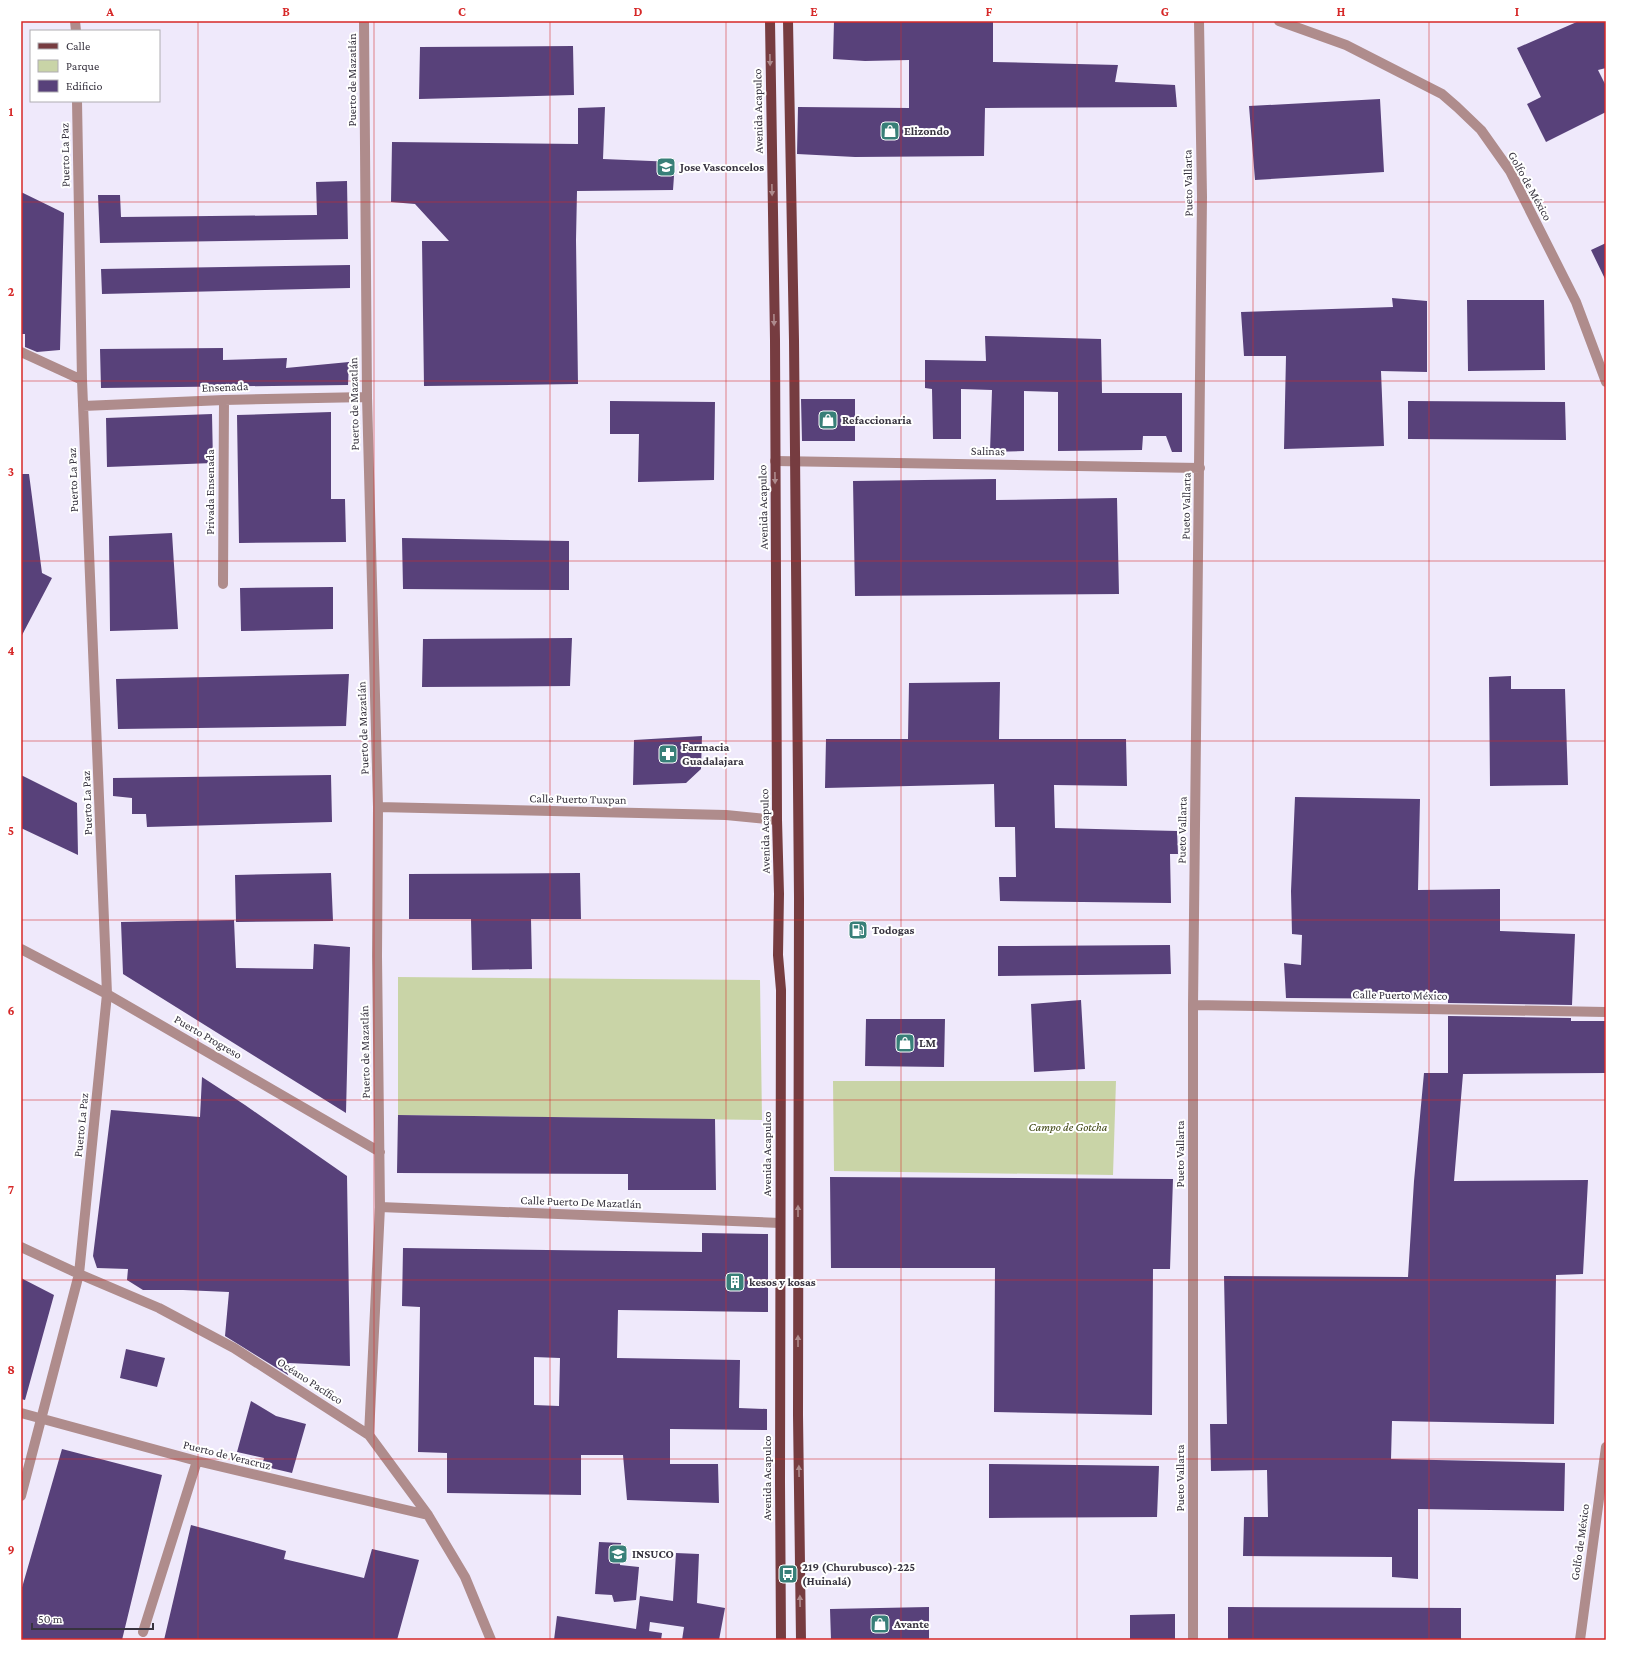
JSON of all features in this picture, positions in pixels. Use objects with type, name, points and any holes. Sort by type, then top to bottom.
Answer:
[{"type":"main road","name":"Avenida Acapulco","points":[[770,21],[777,820],[779,894],[778,955],[781,998],[781,1640]]},
{"type":"main road","points":[[788,21],[799,905],[798,1415],[801,1640]]},
{"type":"street","name":"Puerto de Mazatlán","points":[[364,21],[367,397],[378,807],[377,956],[380,1152],[380,1207],[369,1435]]},
{"type":"street","name":"Pueto Vallarta","points":[[1193,1640],[1193,1004],[1202,197],[1199,21]]},
{"type":"street","name":"Golfo de México","points":[[1279,21],[1346,45],[1442,94],[1458,106],[1481,130],[1510,171],[1576,302],[1606,382]]},
{"type":"street","name":"Puerto La Paz","points":[[21,1496],[79,1274],[107,994],[82,380],[77,102]]},
{"type":"street","points":[[21,352],[82,380]]},
{"type":"street","name":"Ensenada","points":[[83,406],[224,400],[367,397]]},
{"type":"street","name":"Privada Ensenada","points":[[223,584],[224,400]]},
{"type":"street","name":"Salinas","points":[[775,461],[1200,468]]},
{"type":"street","name":"Calle Puerto Tuxpan","points":[[378,807],[726,815],[777,820]]},
{"type":"street","name":"Puerto Progreso","points":[[21,950],[107,994],[380,1152]]},
{"type":"street","name":"Calle Puerto México","points":[[1193,1004],[1606,1012]]},
{"type":"street","name":"Calle Puerto De Mazatlán","points":[[380,1207],[780,1223]]},
{"type":"street","name":"Océano Pacífico","points":[[21,1247],[79,1274],[159,1308],[234,1348],[369,1435],[381,1449],[428,1515],[464,1577],[491,1640]]},
{"type":"street","name":"Puerto de Veracruz","points":[[21,1413],[197,1462],[428,1515]]},
{"type":"street","name":"Golfo de México","points":[[1580,1640],[1606,1447]]},
{"type":"street","points":[[143,1632],[197,1462]]},
{"type":"green space","points":[[398,977],[760,980],[762,1120],[398,1115]]},
{"type":"green space","name":"Campo de Gotcha","points":[[833,1081],[1116,1081],[1113,1175],[834,1171]]},
{"type":"building","points":[[834,21],[993,21],[993,62],[1118,65],[1115,82],[1175,85],[1177,107],[985,108],[984,156],[855,157],[797,154],[798,107],[909,108],[909,60],[865,61],[833,59]]},
{"type":"building","points":[[1579,21],[1606,21],[1606,68],[1598,70],[1606,86],[1606,112],[1546,142],[1527,104],[1541,97],[1517,48]]},
{"type":"building","points":[[573,46],[574,95],[419,99],[420,47]]},
{"type":"building","points":[[1380,99],[1384,172],[1255,180],[1249,106]]},
{"type":"building","points":[[605,107],[603,159],[675,162],[673,190],[577,191],[576,240],[578,384],[424,386],[422,241],[449,241],[415,204],[391,202],[392,142],[578,144],[578,108]]},
{"type":"building","points":[[347,181],[348,239],[100,243],[98,195],[120,195],[121,217],[317,215],[316,182]]},
{"type":"building","points":[[21,192],[64,213],[60,350],[37,352],[25,347],[25,334],[21,334]]},
{"type":"building","points":[[1606,243],[1606,281],[1591,250]]},
{"type":"building","points":[[350,265],[350,288],[102,294],[101,269]]},
{"type":"building","points":[[1392,298],[1427,301],[1427,372],[1381,371],[1384,446],[1284,449],[1286,356],[1244,356],[1241,312],[1393,307]]},
{"type":"building","points":[[1467,300],[1544,300],[1545,370],[1468,371]]},
{"type":"building","points":[[985,336],[1101,339],[1102,393],[1182,393],[1182,452],[1172,452],[1166,436],[1143,436],[1142,450],[1058,451],[1058,392],[1024,391],[1024,451],[990,452],[992,390],[961,389],[961,439],[933,439],[932,389],[925,388],[925,360],[986,361]]},
{"type":"building","points":[[223,348],[223,360],[287,358],[286,368],[349,362],[348,385],[101,388],[100,349]]},
{"type":"building","name":"Refaccionaria","points":[[801,399],[855,399],[855,441],[802,441]]},
{"type":"building","points":[[610,401],[715,402],[714,480],[638,482],[639,434],[610,434]]},
{"type":"building","points":[[1408,401],[1565,402],[1566,440],[1408,439]]},
{"type":"building","points":[[331,412],[331,499],[345,499],[346,542],[239,543],[237,415]]},
{"type":"building","points":[[212,414],[213,463],[107,467],[106,418]]},
{"type":"building","points":[[21,474],[29,474],[42,573],[52,578],[21,637]]},
{"type":"building","points":[[996,479],[996,500],[1117,498],[1119,594],[855,596],[853,481]]},
{"type":"building","points":[[172,533],[178,629],[110,631],[109,536]]},
{"type":"building","points":[[402,538],[569,541],[569,590],[403,589]]},
{"type":"building","points":[[333,587],[333,629],[241,631],[240,588]]},
{"type":"building","points":[[572,638],[570,686],[422,687],[423,639]]},
{"type":"building","points":[[349,674],[346,726],[118,729],[116,679]]},
{"type":"building","points":[[1511,676],[1511,689],[1565,689],[1568,785],[1490,786],[1489,677]]},
{"type":"building","points":[[1000,682],[999,739],[1126,739],[1127,786],[1054,785],[1055,828],[1177,831],[1178,854],[1170,854],[1171,903],[1000,901],[999,877],[1016,877],[1015,827],[995,827],[994,784],[825,788],[826,739],[908,739],[909,683]]},
{"type":"building","name":"Farmacia Guadalajara","points":[[702,736],[701,769],[686,783],[633,785],[634,740]]},
{"type":"building","points":[[21,775],[77,803],[78,855],[21,828]]},
{"type":"building","points":[[331,775],[332,822],[147,827],[146,814],[132,814],[132,798],[113,796],[113,778]]},
{"type":"building","points":[[1295,797],[1420,799],[1418,890],[1500,889],[1500,931],[1575,934],[1572,1005],[1448,1003],[1448,999],[1286,998],[1284,963],[1301,965],[1302,935],[1292,934],[1291,891]]},
{"type":"building","points":[[331,873],[333,921],[236,922],[235,875]]},
{"type":"building","points":[[580,873],[581,919],[531,919],[532,969],[472,970],[471,919],[409,919],[409,874]]},
{"type":"building","points":[[234,920],[236,968],[313,969],[314,944],[350,947],[346,1113],[123,974],[121,922]]},
{"type":"building","points":[[1170,945],[1171,974],[998,976],[998,946]]},
{"type":"building","points":[[1081,1000],[1085,1069],[1034,1072],[1031,1004]]},
{"type":"building","points":[[1448,1016],[1571,1018],[1571,1021],[1606,1021],[1606,1073],[1463,1074],[1454,1181],[1588,1180],[1583,1274],[1556,1275],[1554,1424],[1392,1421],[1391,1459],[1565,1463],[1564,1511],[1418,1509],[1418,1579],[1392,1577],[1392,1557],[1243,1556],[1244,1517],[1268,1517],[1267,1470],[1211,1471],[1210,1424],[1227,1424],[1224,1276],[1408,1277],[1414,1181],[1424,1073],[1448,1073]]},
{"type":"building","name":"LM","points":[[866,1019],[945,1019],[944,1067],[865,1066]]},
{"type":"building","points":[[202,1077],[347,1176],[350,1366],[289,1363],[288,1375],[225,1336],[229,1292],[143,1290],[127,1280],[128,1269],[97,1268],[93,1256],[111,1110],[200,1117]]},
{"type":"building","points":[[398,1115],[715,1119],[716,1190],[628,1190],[628,1174],[397,1173]]},
{"type":"building","points":[[830,1177],[1173,1179],[1170,1269],[1153,1269],[1152,1415],[994,1412],[995,1268],[831,1268]]},
{"type":"building","points":[[702,1233],[768,1234],[768,1312],[618,1310],[617,1358],[740,1360],[739,1408],[767,1409],[767,1430],[670,1429],[670,1464],[718,1464],[719,1503],[627,1500],[623,1455],[581,1455],[581,1495],[447,1493],[447,1453],[418,1452],[420,1307],[402,1306],[403,1248],[702,1252]],"holes":[[[534,1357],[560,1358],[559,1406],[534,1405]]]},
{"type":"building","points":[[21,1278],[54,1295],[25,1400],[21,1399]]},
{"type":"building","points":[[126,1349],[165,1358],[157,1387],[120,1378]]},
{"type":"building","points":[[251,1401],[276,1416],[306,1424],[292,1473],[262,1466],[264,1458],[237,1452]]},
{"type":"building","points":[[62,1449],[162,1475],[122,1640],[21,1640],[21,1591]]},
{"type":"building","points":[[989,1464],[1159,1466],[1157,1517],[989,1518]]},
{"type":"building","points":[[191,1525],[286,1551],[284,1559],[364,1578],[372,1549],[419,1560],[397,1640],[164,1640]]},
{"type":"building","points":[[599,1542],[621,1543],[620,1565],[639,1567],[636,1600],[614,1602],[612,1595],[595,1594]]},
{"type":"building","points":[[676,1553],[699,1554],[697,1603],[725,1608],[719,1640],[682,1640],[684,1627],[650,1622],[649,1631],[662,1633],[661,1640],[554,1640],[557,1616],[636,1629],[640,1596],[673,1601]]},
{"type":"building","name":"Avante","points":[[929,1607],[929,1640],[831,1640],[830,1609]]},
{"type":"building","points":[[1228,1607],[1461,1608],[1461,1640],[1228,1640]]},
{"type":"building","points":[[1175,1614],[1175,1640],[1130,1640],[1130,1615]]},
{"type":"place","name":"Elizondo","points":[[890,131]]},
{"type":"place","name":"Jose Vasconcelos","points":[[666,167]]},
{"type":"place","name":"Refaccionaria","points":[[828,420]]},
{"type":"place","name":"Farmacia Guadalajara","points":[[668,754]]},
{"type":"place","name":"Todogas","points":[[858,930]]},
{"type":"place","name":"LM","points":[[905,1043]]},
{"type":"place","name":"kesos y kosas","points":[[735,1282]]},
{"type":"place","name":"INSUCO","points":[[618,1554]]},
{"type":"place","name":"219 (Churubusco)-225 (Huinalá)","points":[[788,1574]]},
{"type":"place","name":"Avante","points":[[880,1624]]}]
